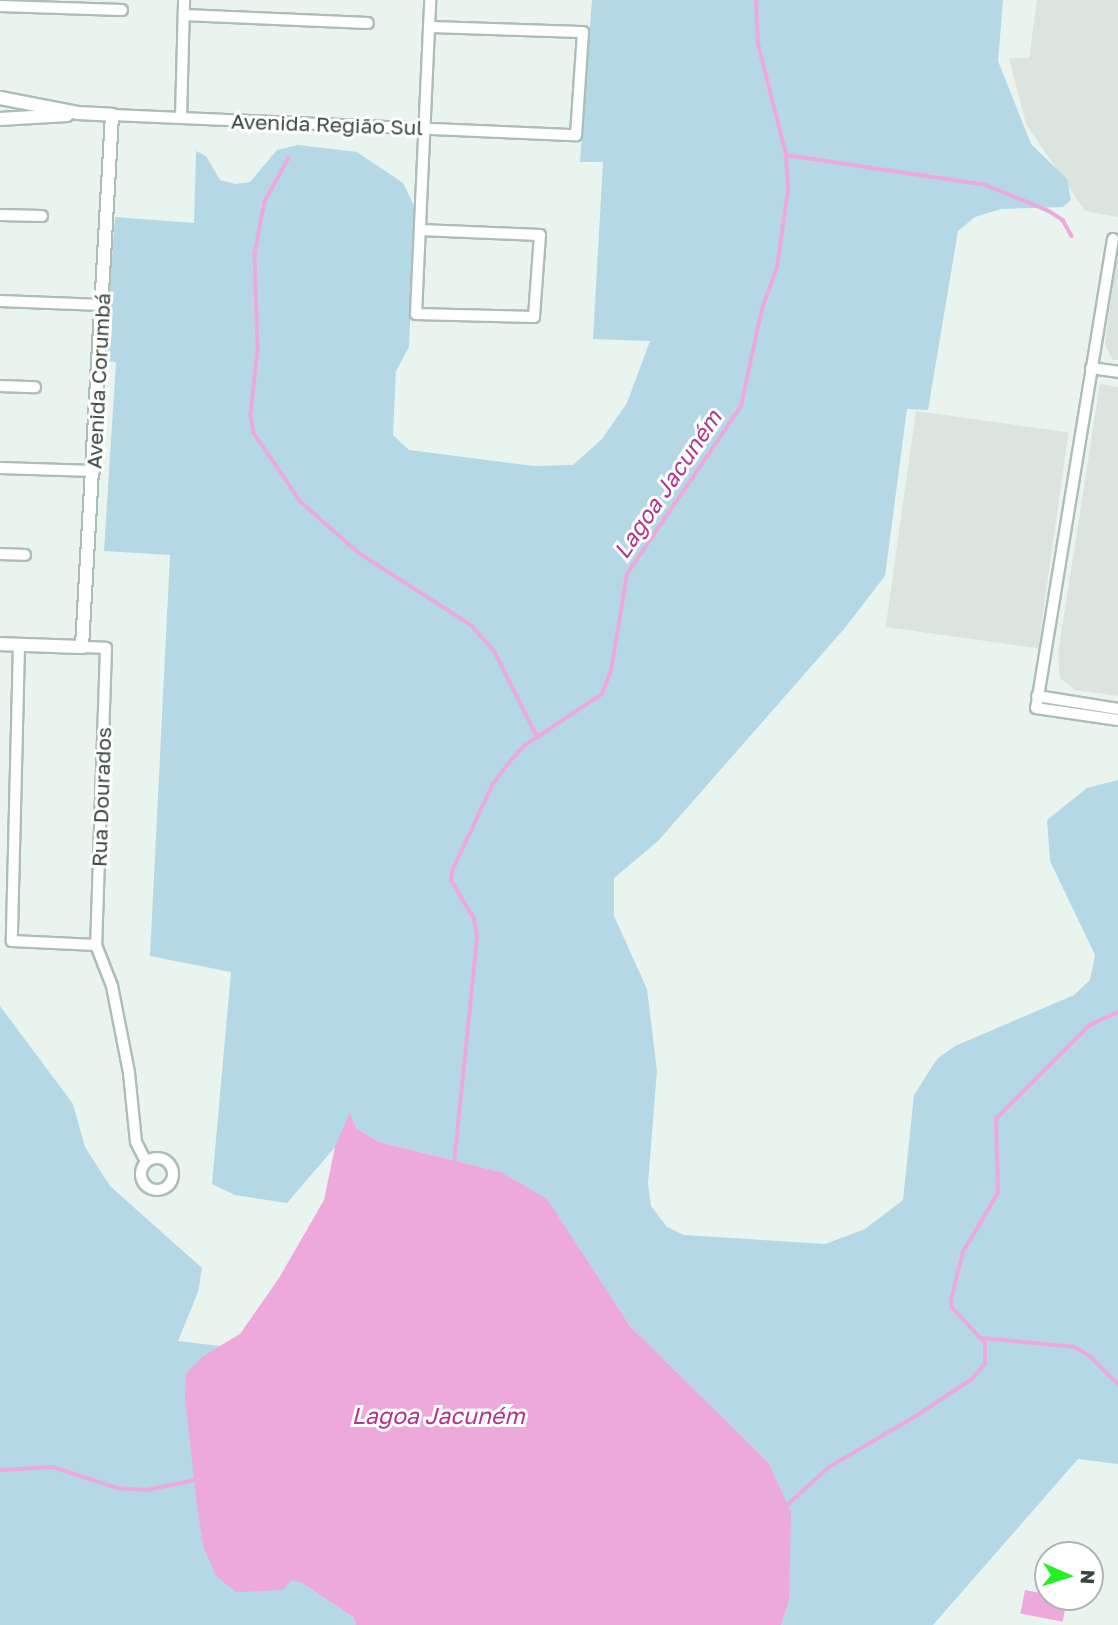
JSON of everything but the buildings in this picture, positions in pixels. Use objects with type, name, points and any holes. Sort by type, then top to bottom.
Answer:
[{"type":"street","points":[[180,118],[184,0]]},
{"type":"street","points":[[420,230],[540,235],[534,317],[416,314],[430,0]]},
{"type":"street","points":[[0,6],[122,10]]},
{"type":"street","points":[[184,15],[368,23]]},
{"type":"street","name":"Avenida Região Sul","points":[[0,98],[78,113],[576,135],[583,32],[429,27]]},
{"type":"street","name":"Avenida Região Sul","points":[[0,119],[78,113]]},
{"type":"street","name":"Avenida Corumbá","points":[[82,647],[112,115]]},
{"type":"street","points":[[0,215],[42,216]]},
{"type":"street","points":[[1036,702],[1113,239]]},
{"type":"street","points":[[0,301],[102,305]]},
{"type":"street","points":[[1091,369],[1118,372]]},
{"type":"street","points":[[0,386],[35,387]]},
{"type":"street","points":[[0,468],[94,471]]},
{"type":"street","points":[[0,554],[25,555]]},
{"type":"street","points":[[0,643],[82,647]]},
{"type":"street","points":[[19,645],[13,800],[12,941],[96,945],[112,986],[129,1073],[136,1142],[146,1162]]},
{"type":"street","name":"Rua Dourados","points":[[82,647],[106,648],[96,945]]},
{"type":"street","points":[[1036,702],[1118,709]]},
{"type":"street","points":[[1036,702],[1118,720]]},
{"type":"street","points":[[0,799],[13,800]]},
{"type":"shaded area","points":[[592,0],[1003,0],[998,61],[1031,144],[1067,179],[1071,200],[1063,207],[1001,209],[975,217],[958,231],[928,410],[907,409],[885,576],[844,629],[658,841],[614,878],[614,916],[647,989],[657,1071],[648,1183],[651,1206],[667,1227],[684,1235],[825,1244],[865,1229],[903,1200],[914,1095],[937,1059],[955,1046],[1074,995],[1090,980],[1095,955],[1050,861],[1047,820],[1087,788],[1118,780],[1118,1464],[1078,1459],[933,1625],[781,1625],[789,1601],[768,1462],[630,1326],[546,1199],[501,1172],[379,1142],[356,1128],[350,1113],[336,1146],[287,1203],[235,1195],[212,1184],[231,972],[150,956],[170,555],[104,551],[116,362],[104,361],[115,217],[194,223],[196,151],[206,156],[220,180],[235,184],[250,182],[277,150],[298,145],[357,152],[403,183],[415,208],[409,347],[396,371],[393,435],[409,450],[534,466],[573,465],[602,439],[627,403],[650,341],[593,339],[603,162],[580,162]]},
{"type":"shaded area","points":[[1037,0],[1118,0],[1118,217],[1085,211],[1026,124],[1009,58],[1029,58]]},
{"type":"shaded area","points":[[1118,241],[1118,360],[1113,360],[1105,345]]},
{"type":"shaded area","points":[[1100,384],[1118,387],[1118,696],[1075,690],[1060,678],[1058,654]]},
{"type":"shaded area","points":[[916,411],[1069,432],[1038,648],[886,627]]},
{"type":"shaded area","points":[[0,1006],[73,1104],[85,1147],[110,1186],[202,1268],[198,1292],[178,1341],[220,1346],[203,1356],[191,1435],[203,1546],[302,1583],[353,1617],[356,1625],[0,1625]]},
{"type":"water","name":"Lagoa Jacuném","points":[[350,1112],[356,1128],[379,1142],[501,1172],[547,1199],[630,1326],[768,1462],[791,1512],[789,1601],[781,1625],[356,1625],[353,1617],[302,1583],[291,1580],[283,1590],[236,1592],[216,1576],[203,1546],[197,1506],[185,1399],[186,1374],[203,1356],[240,1334],[279,1278],[324,1200],[335,1147]]},
{"type":"water","points":[[1025,1590],[1034,1592],[1034,1611],[1065,1611],[1063,1622],[1020,1614]]},
{"type":"waterway","name":"Lagoa Jacuném","points":[[454,1164],[477,937],[474,919],[451,881],[452,871],[493,784],[511,760],[524,746],[602,694],[611,671],[627,574],[741,406],[762,309],[777,267],[788,191],[786,155],[758,44],[756,0]]},
{"type":"waterway","points":[[786,155],[986,185],[1049,211],[1063,220],[1072,236]]},
{"type":"waterway","points":[[289,158],[265,202],[255,254],[258,348],[251,415],[254,433],[301,502],[359,553],[471,625],[495,652],[538,738]]},
{"type":"waterway","points":[[786,1506],[829,1467],[913,1418],[972,1379],[985,1364],[985,1343],[952,1308],[951,1300],[963,1252],[998,1193],[996,1119],[1090,1025],[1118,1012]]},
{"type":"waterway","points":[[982,1338],[1075,1347],[1090,1356],[1118,1384]]},
{"type":"waterway","points":[[0,1470],[53,1467],[118,1488],[147,1490],[199,1479]]}]
